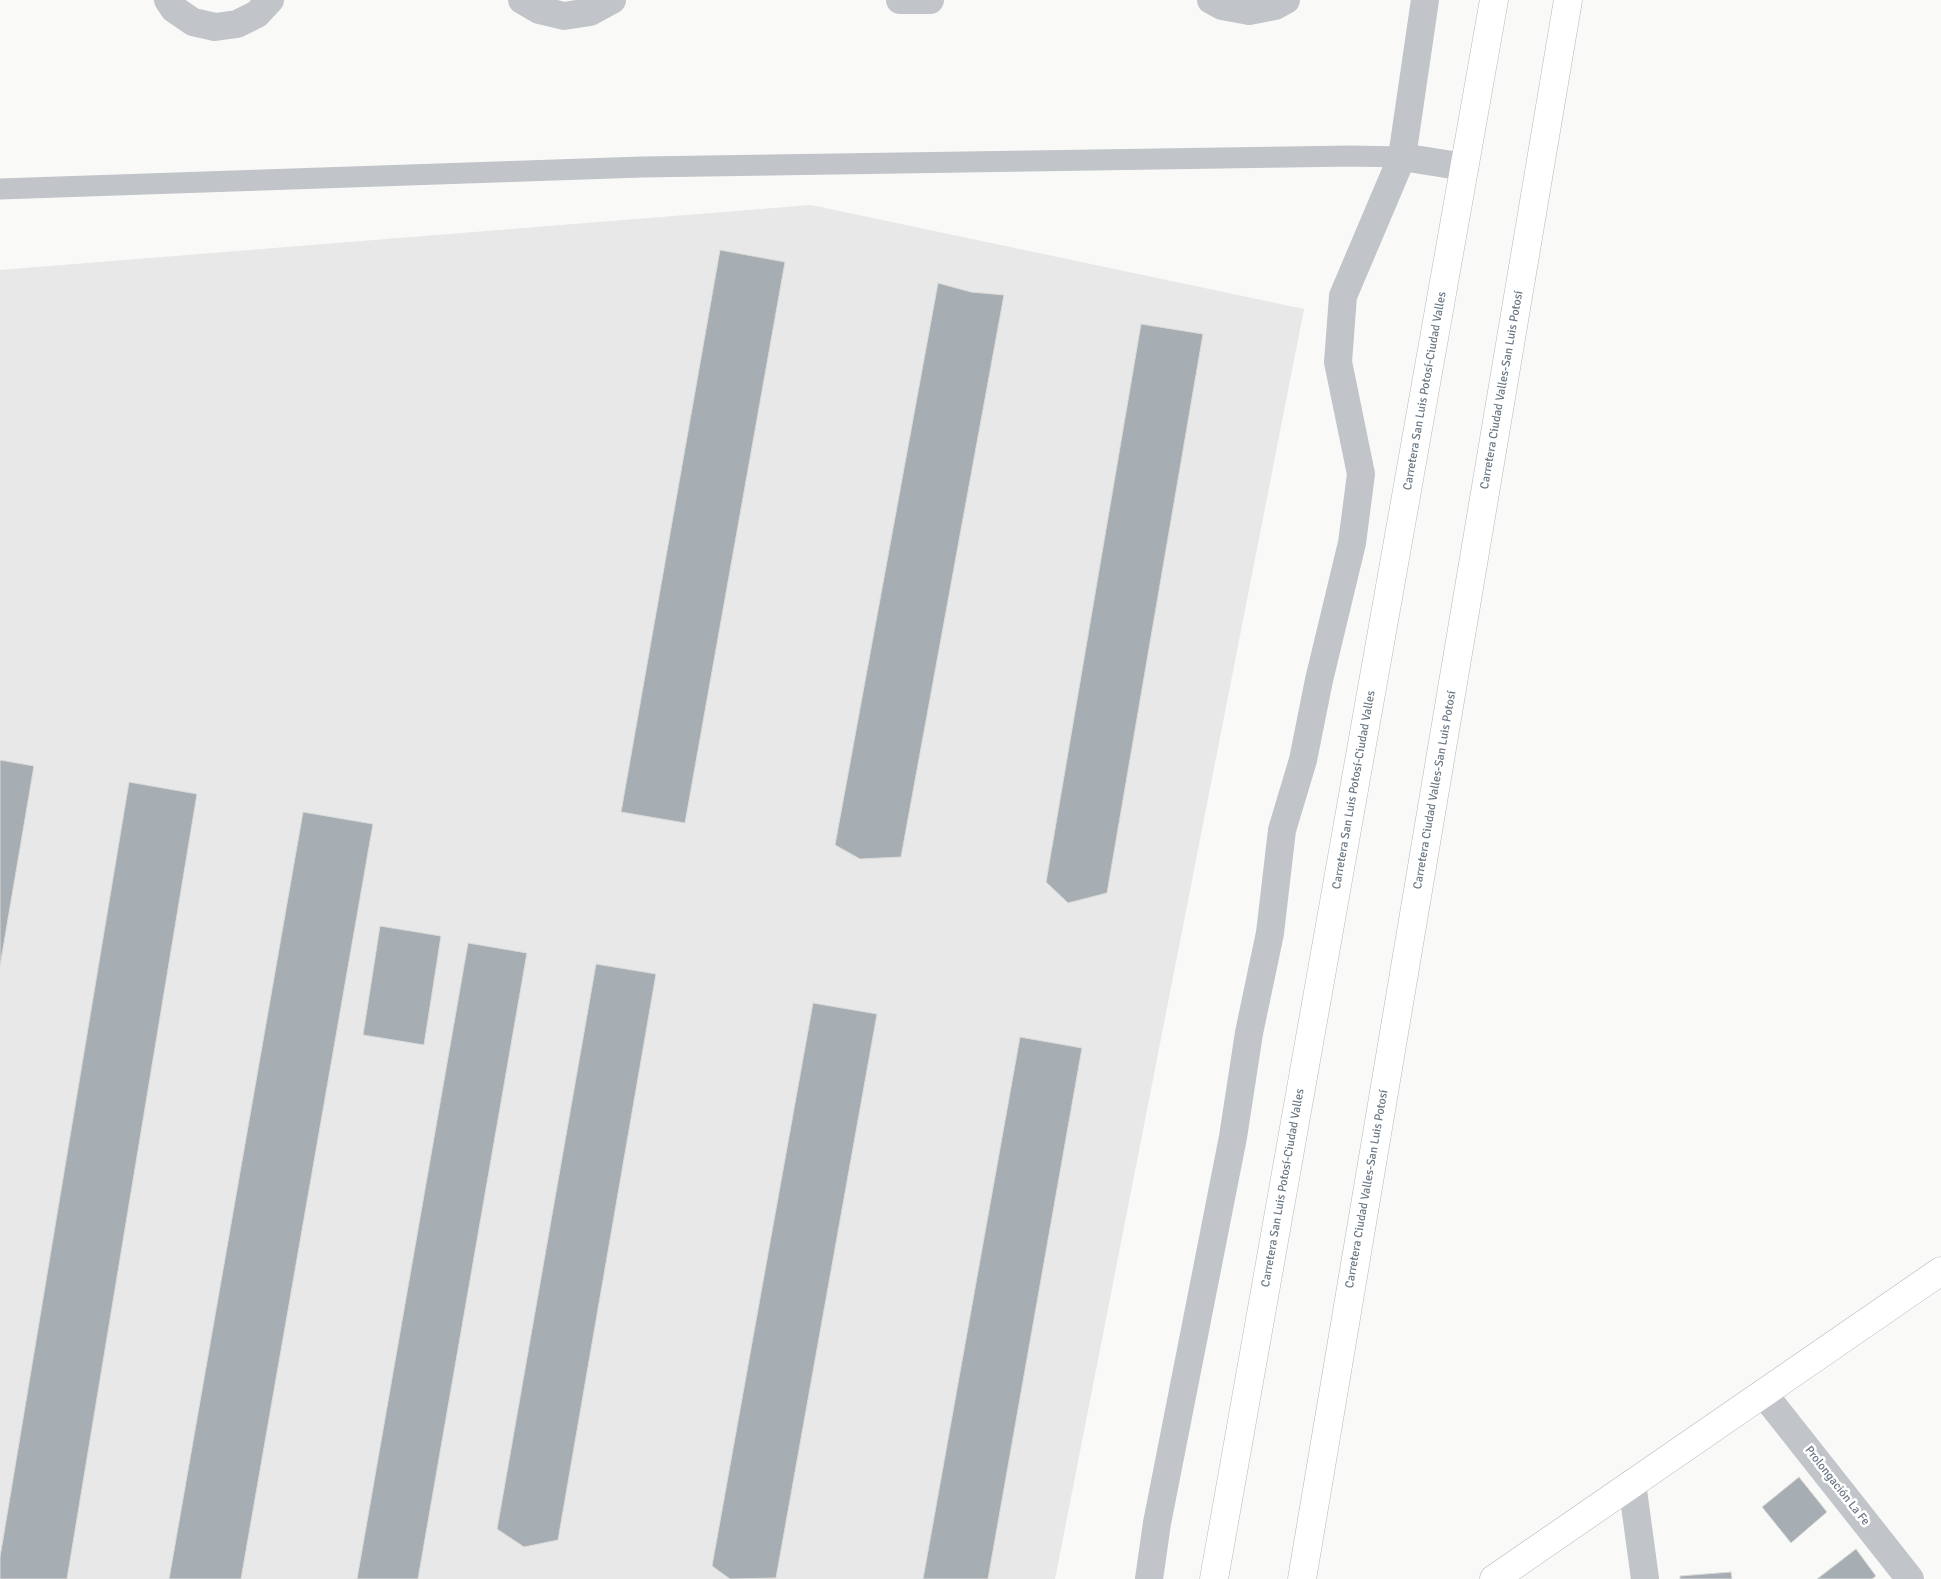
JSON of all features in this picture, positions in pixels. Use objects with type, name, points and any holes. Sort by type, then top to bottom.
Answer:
[{"type":"main road","name":"Carretera San Luis Potosí-Ciudad Valles","points":[[1214,1579],[1494,0]]},
{"type":"main road","name":"Carretera Ciudad Valles-San Luis Potosí","points":[[1302,1579],[1568,0]]},
{"type":"main road","points":[[1494,1579],[1941,1271]]},
{"type":"street","points":[[168,0],[174,9],[193,22],[215,27],[237,24],[257,14],[270,0]]},
{"type":"street","points":[[522,0],[539,10],[564,16],[590,12],[612,0]]},
{"type":"street","points":[[900,0],[930,0]]},
{"type":"street","points":[[1211,0],[1222,6],[1249,11],[1275,6],[1286,0]]},
{"type":"street","points":[[1149,1579],[1156,1522],[1233,1137],[1249,1032],[1270,933],[1282,830],[1304,760],[1319,680],[1352,543],[1361,474],[1338,362],[1343,296],[1402,157],[1425,0]]},
{"type":"street","points":[[1402,157],[1465,167]]},
{"type":"street","name":"Prolongación La Fe","points":[[1763,1393],[1910,1579]]},
{"type":"street","points":[[1632,1483],[1645,1579]]},
{"type":"lane","points":[[0,189],[642,167],[1341,156],[1402,157]]},
{"type":"shaded area","points":[[811,205],[1304,309],[1055,1579],[0,1579],[0,270]]},
{"type":"building","points":[[720,250],[785,262],[685,823],[621,812]]},
{"type":"building","points":[[938,283],[971,292],[1004,295],[901,857],[860,859],[835,845]]},
{"type":"building","points":[[1141,324],[1203,334],[1107,893],[1068,903],[1046,882]]},
{"type":"building","points":[[0,760],[34,766],[0,966]]},
{"type":"building","points":[[129,782],[197,794],[67,1579],[0,1579],[0,1557]]},
{"type":"building","points":[[303,812],[373,824],[241,1579],[169,1579]]},
{"type":"building","points":[[380,926],[441,936],[424,1045],[363,1035]]},
{"type":"building","points":[[468,943],[527,953],[418,1579],[357,1579]]},
{"type":"building","points":[[596,964],[656,974],[558,1540],[524,1547],[497,1529]]},
{"type":"building","points":[[813,1003],[877,1014],[776,1578],[730,1579],[712,1566]]},
{"type":"building","points":[[1020,1037],[1082,1048],[988,1579],[923,1579]]},
{"type":"building","points":[[1799,1477],[1827,1512],[1791,1543],[1762,1507]]},
{"type":"building","points":[[1856,1549],[1876,1576],[1872,1579],[1817,1579]]},
{"type":"building","points":[[1731,1572],[1732,1579],[1680,1579],[1680,1576]]}]
